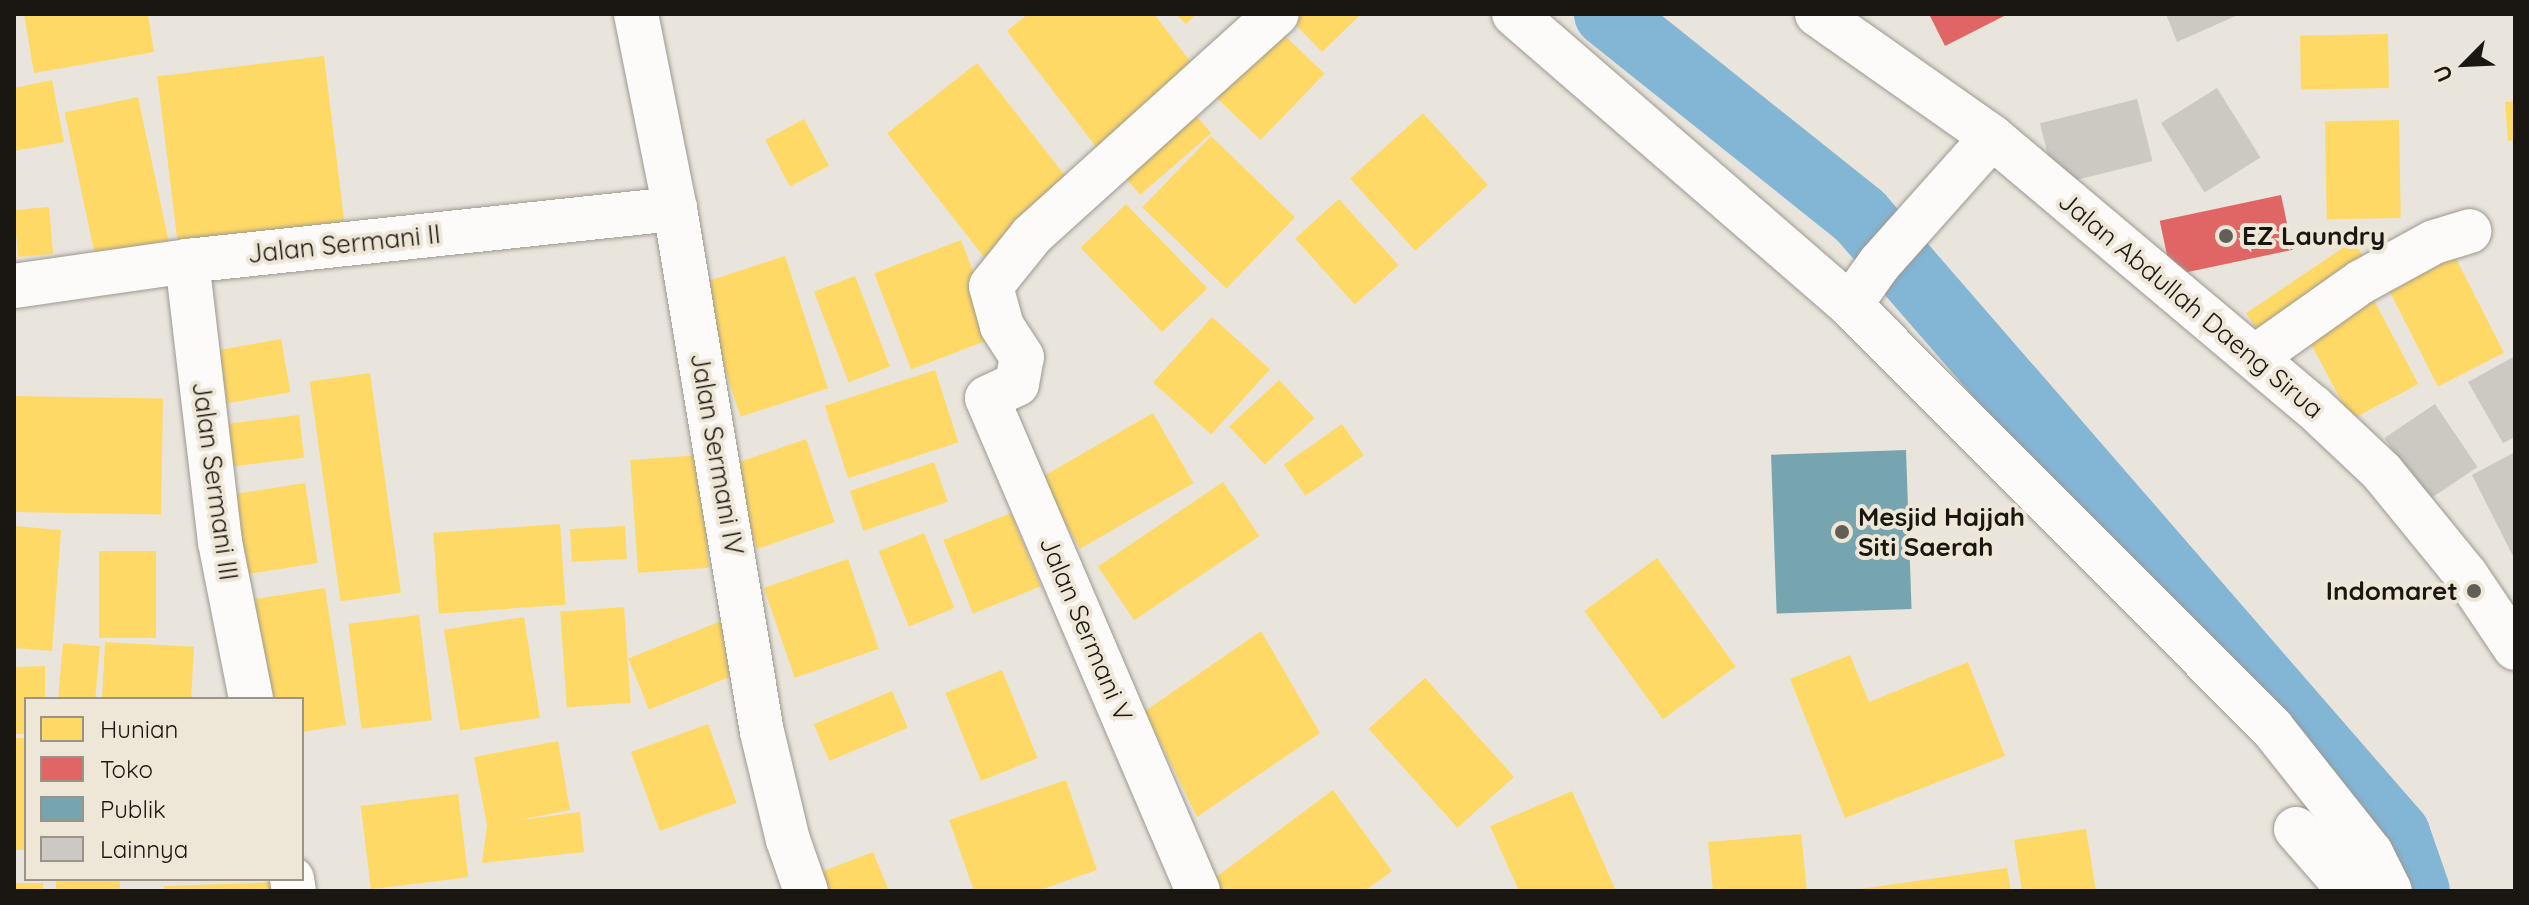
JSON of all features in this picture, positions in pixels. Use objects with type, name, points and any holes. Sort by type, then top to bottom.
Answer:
[{"type":"street","name":"Jalan Sermani IV","points":[[636,14],[675,209],[762,732],[788,840],[806,891]]},
{"type":"street","name":"Jalan Sermani V","points":[[1198,891],[987,398],[1017,384],[1022,357],[1002,326],[991,286],[1032,235],[1277,14]]},
{"type":"street","points":[[1514,14],[1850,305],[2272,728],[2312,773],[2357,885]]},
{"type":"street","name":"Jalan Abdullah Daeng Sirua","points":[[1833,18],[1992,137],[2255,357],[2382,472],[2466,575],[2515,648]]},
{"type":"street","points":[[1850,305],[1879,264],[1992,137]]},
{"type":"street","name":"Jalan Sermani II","points":[[14,286],[187,261],[675,209]]},
{"type":"street","points":[[2255,357],[2361,282],[2434,242],[2469,231]]},
{"type":"street","name":"Jalan Sermani III","points":[[187,261],[220,542],[251,697]]},
{"type":"street","points":[[2296,829],[2357,885]]},
{"type":"building: Hunian","points":[[24,14],[148,14],[154,52],[34,73]]},
{"type":"building: Hunian","points":[[1028,14],[1154,14],[1197,70],[1097,148],[1007,31]]},
{"type":"building: Hunian","points":[[1176,14],[1196,14],[1186,24]]},
{"type":"building: Hunian","points":[[1293,14],[1361,14],[1322,52],[1289,18]]},
{"type":"building: Hunian","points":[[1277,28],[1324,74],[1261,140],[1213,94]]},
{"type":"building: Hunian","points":[[2388,34],[2389,88],[2301,90],[2300,36]]},
{"type":"building: Hunian","points":[[324,56],[346,232],[179,252],[157,76]]},
{"type":"building: Hunian","points":[[977,63],[1074,188],[984,258],[887,133]]},
{"type":"building: Hunian","points":[[52,80],[64,142],[14,151],[14,88]]},
{"type":"building: Hunian","points":[[138,97],[169,242],[95,257],[65,113]]},
{"type":"building: Hunian","points":[[2515,101],[2515,140],[2508,141],[2505,102]]},
{"type":"building: Hunian","points":[[1185,103],[1211,133],[1140,195],[1114,165]]},
{"type":"building: Hunian","points":[[1423,113],[1488,185],[1415,251],[1350,179]]},
{"type":"building: Hunian","points":[[804,119],[829,166],[790,186],[765,140]]},
{"type":"building: Hunian","points":[[2399,120],[2401,218],[2327,219],[2325,121]]},
{"type":"building: Hunian","points":[[1211,136],[1295,217],[1226,288],[1142,207]]},
{"type":"building: Hunian","points":[[1339,199],[1399,265],[1355,305],[1295,238]]},
{"type":"building: Hunian","points":[[1126,204],[1207,288],[1162,332],[1081,248]]},
{"type":"building: Hunian","points":[[49,207],[53,254],[18,257],[14,210]]},
{"type":"building: Hunian","points":[[961,240],[998,336],[911,369],[874,273]]},
{"type":"building: Hunian","points":[[2353,241],[2370,266],[2263,338],[2246,313]]},
{"type":"building: Hunian","points":[[2449,245],[2504,353],[2438,386],[2383,279]]},
{"type":"building: Hunian","points":[[785,256],[828,388],[740,417],[698,284]]},
{"type":"building: Hunian","points":[[855,276],[890,367],[849,382],[814,292]]},
{"type":"building: Hunian","points":[[2370,293],[2418,384],[2351,420],[2303,329]]},
{"type":"building: Hunian","points":[[1212,317],[1270,369],[1211,435],[1153,382]]},
{"type":"building: Hunian","points":[[281,339],[290,392],[218,405],[208,352]]},
{"type":"building: Hunian","points":[[935,370],[958,442],[848,478],[825,406]]},
{"type":"building: Hunian","points":[[370,373],[401,593],[340,601],[310,381]]},
{"type":"building: Hunian","points":[[1279,380],[1314,418],[1265,464],[1229,426]]},
{"type":"building: Hunian","points":[[14,396],[163,399],[161,515],[14,512]]},
{"type":"building: Hunian","points":[[1153,413],[1194,483],[1080,549],[1040,478]]},
{"type":"building: Hunian","points":[[299,415],[304,458],[227,467],[222,425]]},
{"type":"building: Hunian","points":[[1342,424],[1364,455],[1306,496],[1284,465]]},
{"type":"building: Hunian","points":[[806,439],[835,522],[757,549],[728,466]]},
{"type":"building: Hunian","points":[[701,455],[709,568],[638,573],[630,460]]},
{"type":"building: Hunian","points":[[934,462],[948,502],[864,531],[850,491]]},
{"type":"building: Hunian","points":[[1223,482],[1259,536],[1134,620],[1098,566]]},
{"type":"building: Hunian","points":[[305,483],[318,563],[248,574],[235,494]]},
{"type":"building: Hunian","points":[[1011,513],[1041,586],[973,614],[943,540]]},
{"type":"building: Hunian","points":[[560,524],[566,605],[439,614],[433,533]]},
{"type":"building: Hunian","points":[[14,526],[61,530],[52,651],[14,648]]},
{"type":"building: Hunian","points":[[625,526],[627,559],[572,562],[570,529]]},
{"type":"building: Hunian","points":[[924,533],[954,608],[909,626],[879,551]]},
{"type":"building: Hunian","points":[[99,551],[156,551],[156,638],[99,638]]},
{"type":"building: Hunian","points":[[1657,558],[1736,666],[1663,719],[1584,611]]},
{"type":"building: Hunian","points":[[848,559],[879,649],[795,678],[764,588]]},
{"type":"building: Hunian","points":[[325,588],[346,725],[304,732],[304,697],[258,697],[243,601]]},
{"type":"building: Hunian","points":[[624,607],[631,703],[567,707],[560,611]]},
{"type":"building: Hunian","points":[[419,615],[432,720],[361,729],[349,624]]},
{"type":"building: Hunian","points":[[524,617],[540,718],[460,730],[444,630]]},
{"type":"building: Hunian","points":[[721,621],[742,672],[649,709],[628,658]]},
{"type":"building: Hunian","points":[[1261,631],[1320,733],[1197,817],[1145,711]]},
{"type":"building: Hunian","points":[[105,642],[194,647],[191,697],[102,697]]},
{"type":"building: Hunian","points":[[63,643],[100,646],[95,697],[58,697]]},
{"type":"building: Hunian","points":[[1850,655],[1869,702],[1968,662],[2005,756],[1845,818],[1790,679]]},
{"type":"building: Hunian","points":[[45,666],[45,697],[24,697],[24,734],[14,734],[14,667]]},
{"type":"building: Hunian","points":[[1002,670],[1038,758],[981,781],[945,693]]},
{"type":"building: Hunian","points":[[1425,678],[1514,777],[1458,828],[1369,729]]},
{"type":"building: Hunian","points":[[892,691],[908,728],[829,761],[814,724]]},
{"type":"building: Hunian","points":[[708,724],[737,803],[660,831],[631,752]]},
{"type":"building: Hunian","points":[[14,738],[24,738],[24,850],[14,850]]},
{"type":"building: Hunian","points":[[558,741],[570,810],[514,821],[580,812],[584,852],[482,863],[487,825],[474,757]]},
{"type":"building: Hunian","points":[[1066,780],[1097,870],[1037,891],[974,891],[949,820]]},
{"type":"building: Hunian","points":[[1333,790],[1392,871],[1365,891],[1214,891],[1208,883]]},
{"type":"building: Hunian","points":[[1572,791],[1616,891],[1519,891],[1490,826]]},
{"type":"building: Hunian","points":[[458,794],[468,877],[371,889],[361,806]]},
{"type":"building: Hunian","points":[[2086,829],[2096,891],[2022,891],[2014,840]]},
{"type":"building: Hunian","points":[[1801,834],[1807,891],[1713,891],[1708,842]]},
{"type":"building: Hunian","points":[[873,852],[889,891],[829,891],[821,872]]},
{"type":"building: Hunian","points":[[2007,868],[2011,891],[1860,891],[1860,889]]},
{"type":"building: Hunian","points":[[56,881],[120,881],[120,891],[56,891]]},
{"type":"building: Hunian","points":[[289,882],[289,891],[165,891],[164,886]]},
{"type":"building: Hunian","points":[[14,883],[43,883],[43,891],[14,891]]},
{"type":"building: Toko","points":[[1929,14],[2008,14],[1945,46]]},
{"type":"building: Toko","name":"EZ Laundry","points":[[2281,195],[2293,250],[2171,276],[2160,221]]},
{"type":"building: Publik","name":"Mesjid Hajjah Siti Saerah","points":[[1906,450],[1912,609],[1777,614],[1771,455]]},
{"type":"building: Lainnya","points":[[2166,14],[2240,14],[2177,42]]},
{"type":"building: Lainnya","points":[[2217,88],[2260,158],[2204,193],[2161,123]]},
{"type":"building: Lainnya","points":[[2137,99],[2152,161],[2055,185],[2040,123]]},
{"type":"building: Lainnya","points":[[2515,356],[2515,437],[2503,443],[2468,382]]},
{"type":"building: Lainnya","points":[[2435,404],[2477,467],[2427,501],[2384,438]]},
{"type":"building: Lainnya","points":[[2515,452],[2515,560],[2472,475]]},
{"type":"waterway","points":[[1607,14],[1860,216],[2397,834],[2417,891]]},
{"type":"place","name":"EZ Laundry","points":[[2226,236]]},
{"type":"place","name":"Mesjid Hajjah Siti Saerah","points":[[1842,532]]},
{"type":"place","name":"Indomaret","points":[[2474,591]]}]
